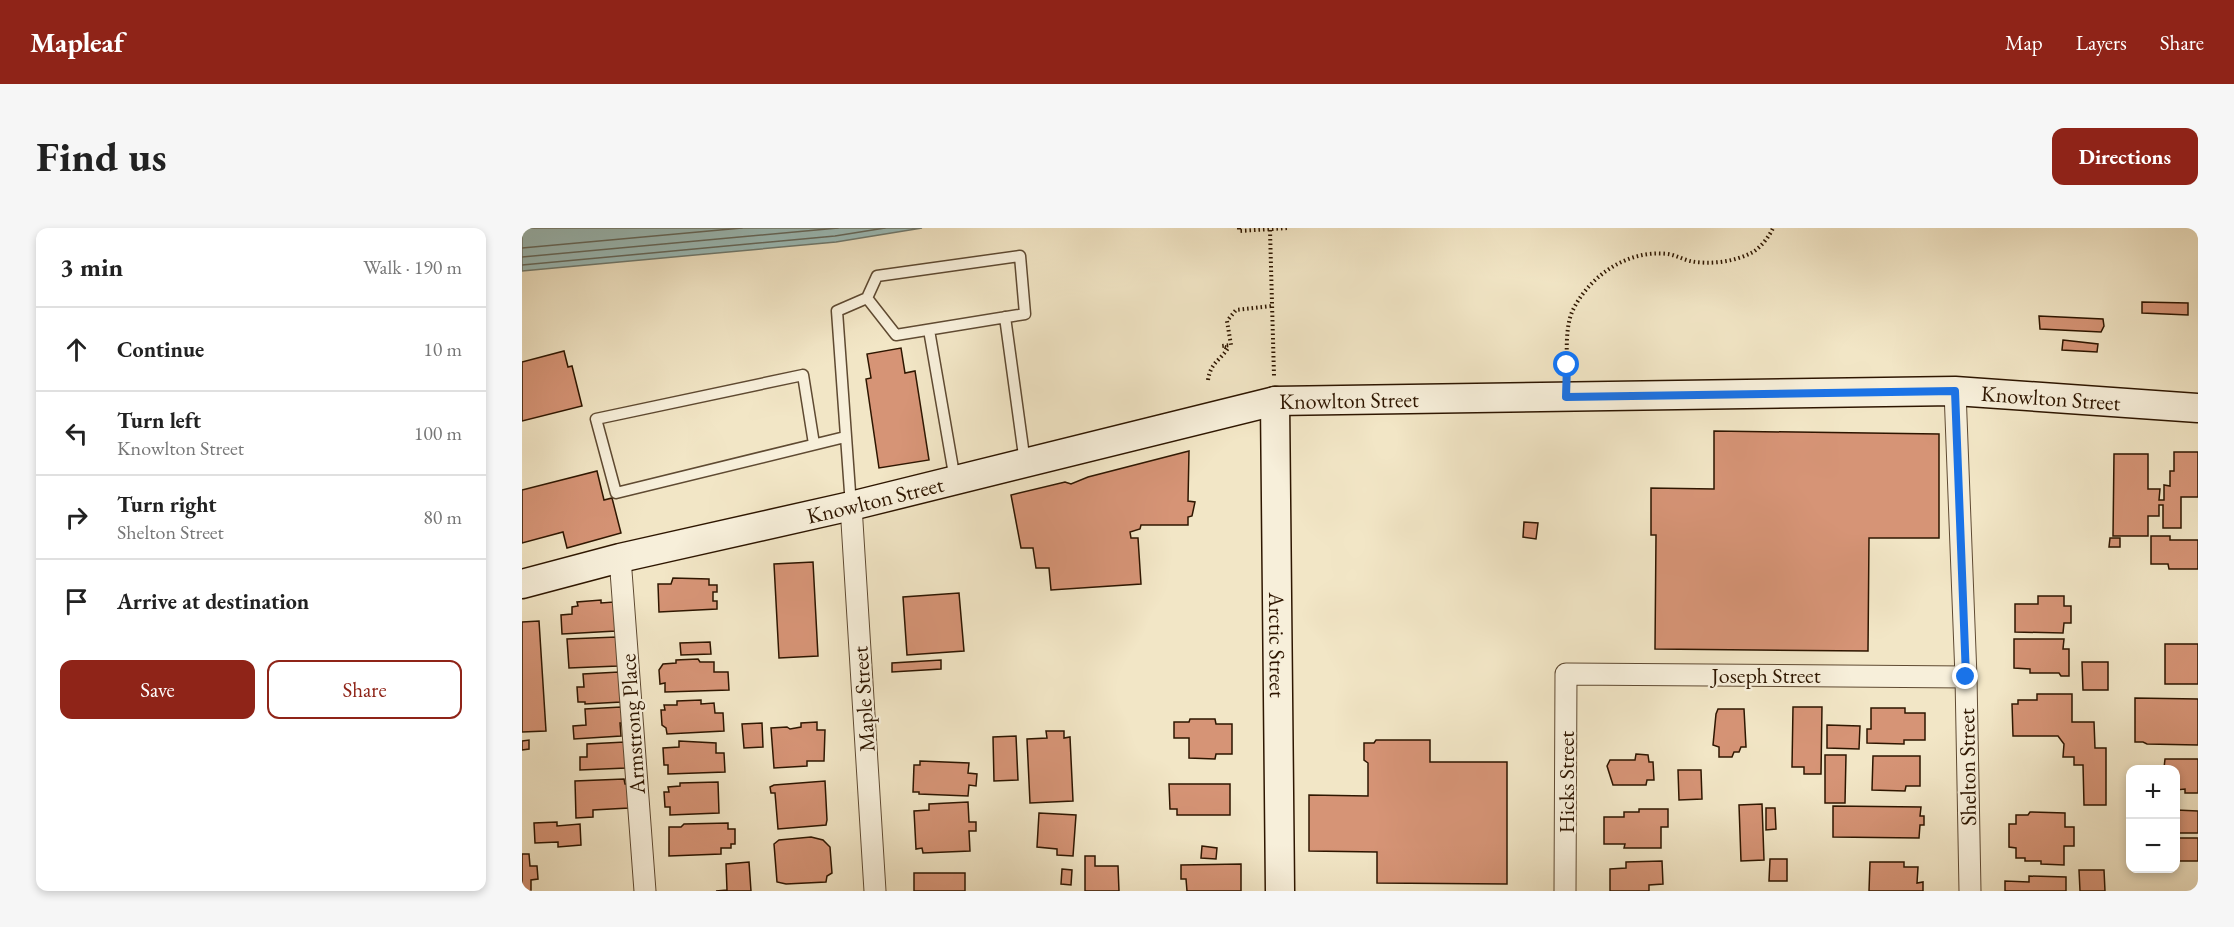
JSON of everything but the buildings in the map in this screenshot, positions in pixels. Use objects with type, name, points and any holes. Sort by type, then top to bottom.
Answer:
[{"type":"main road","name":"Knowlton Street","points":[[522,584],[620,558],[851,506],[1275,401],[1955,391],[2198,408]]},
{"type":"main road","name":"Arctic Street","points":[[1275,401],[1280,891]]},
{"type":"street","name":"Shelton Street","points":[[1955,391],[1966,677],[1970,891]]},
{"type":"street","name":"Maple Street","points":[[851,506],[875,891]]},
{"type":"street","name":"Armstrong Place","points":[[620,558],[645,891]]},
{"type":"street","name":"Joseph Street","points":[[1566,674],[1966,677]]},
{"type":"street","name":"Hicks Street","points":[[1565,891],[1566,674]]},
{"type":"lane","points":[[851,506],[837,311],[867,298],[877,276],[1020,255],[1025,314],[896,335],[867,298]]},
{"type":"lane","points":[[1005,317],[1025,463]]},
{"type":"lane","points":[[928,330],[955,480]]},
{"type":"lane","points":[[814,444],[803,375],[596,419],[616,493],[845,437]]},
{"type":"path","points":[[1239,228],[1239,231],[1288,228]]},
{"type":"path","points":[[1566,397],[1568,333],[1571,314],[1586,290],[1601,273],[1622,262],[1642,256],[1669,254],[1691,261],[1713,263],[1734,259],[1753,252],[1773,228]]},
{"type":"path","points":[[1270,230],[1275,401]]},
{"type":"path","points":[[1208,380],[1211,366],[1227,348],[1222,346],[1231,345],[1227,321],[1236,310],[1272,306]]},
{"type":"water","points":[[522,228],[922,228],[836,242],[522,271]]},
{"type":"route","points":[[1567,365],[1566,397],[1955,391],[1966,677]]}]
